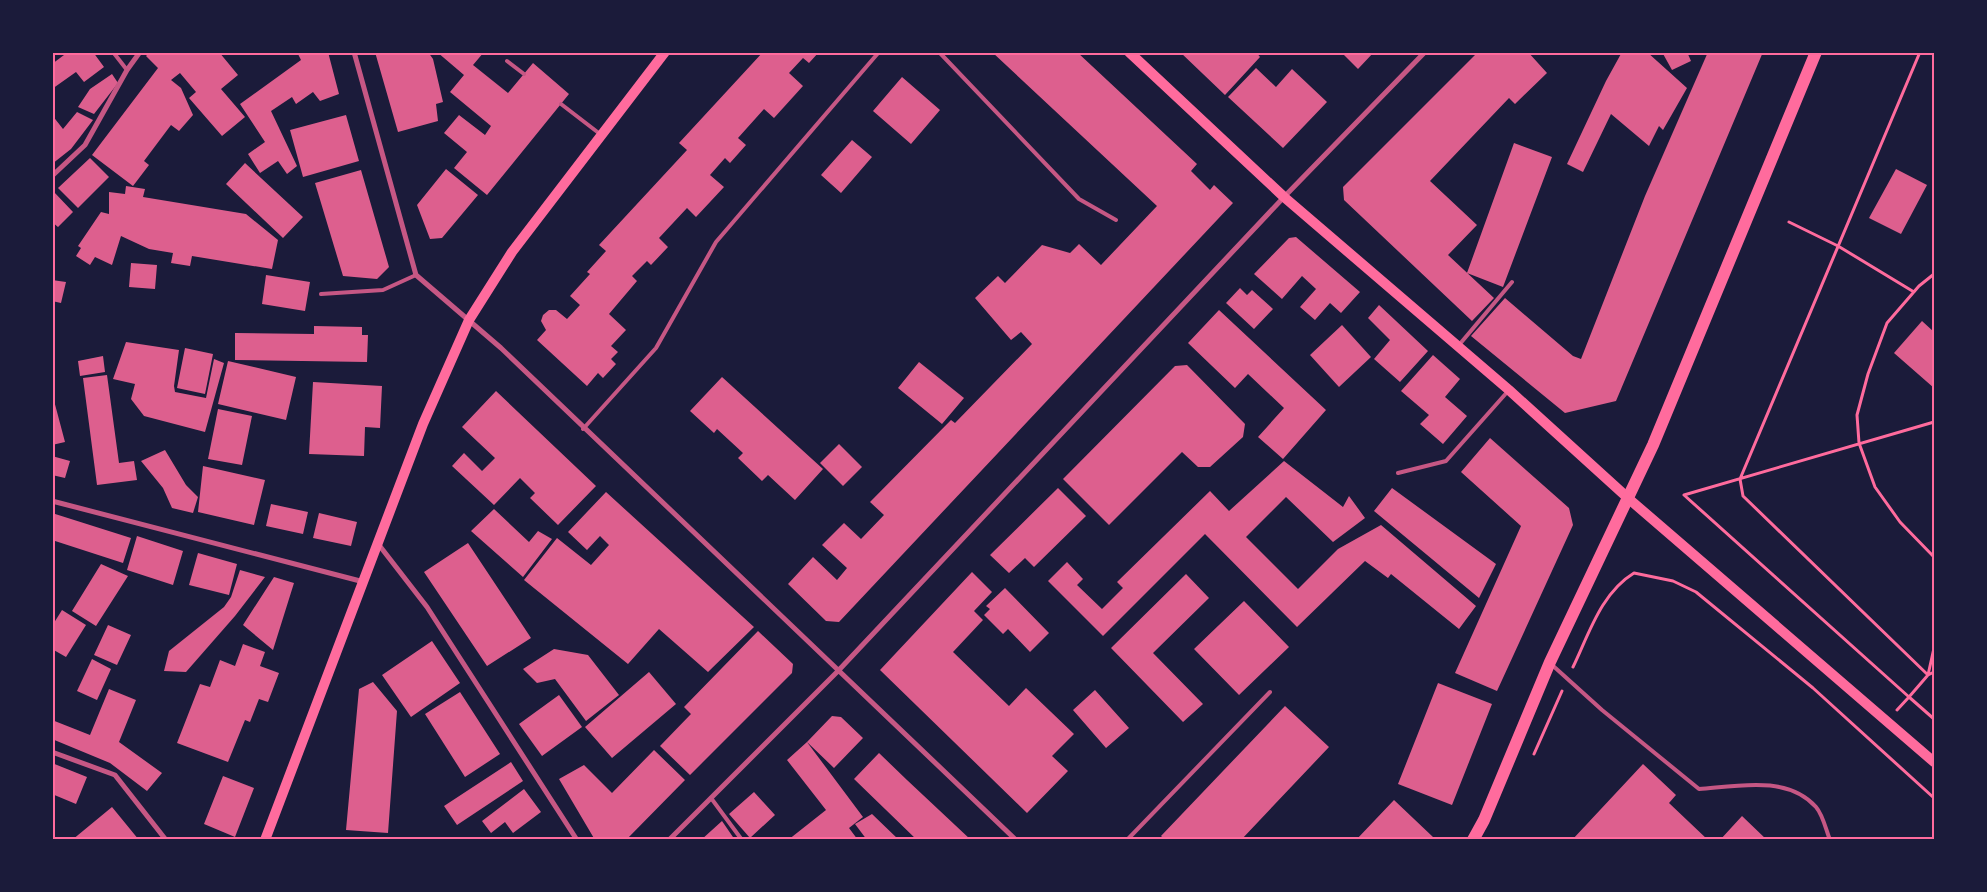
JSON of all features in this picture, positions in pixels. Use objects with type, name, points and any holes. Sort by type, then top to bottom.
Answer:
[{"type":"main road","points":[[265,840],[365,582],[423,424],[469,320],[512,252],[665,52]]},
{"type":"main road","points":[[1128,52],[1284,197],[1458,346],[1629,499],[1934,762]]},
{"type":"main road","points":[[1473,840],[1484,820],[1550,662],[1629,499],[1816,52]]},
{"type":"street","points":[[52,176],[85,145],[127,70],[140,52]]},
{"type":"street","points":[[354,52],[416,275],[469,320],[1014,839]]},
{"type":"street","points":[[669,840],[838,671],[1284,197],[1425,52]]},
{"type":"street","points":[[52,500],[365,582]]},
{"type":"street","points":[[379,545],[427,607],[577,840]]},
{"type":"street","points":[[52,752],[115,775],[166,840]]},
{"type":"lane","points":[[113,52],[127,70]]},
{"type":"lane","points":[[583,429],[656,348],[716,242],[879,52]]},
{"type":"lane","points":[[940,52],[1079,199],[1116,220]]},
{"type":"lane","points":[[507,61],[524,74]]},
{"type":"lane","points":[[561,104],[602,135]]},
{"type":"lane","points":[[321,294],[383,290],[416,275]]},
{"type":"lane","points":[[1458,346],[1512,282]]},
{"type":"lane","points":[[1398,473],[1446,461],[1508,390]]},
{"type":"lane","points":[[1550,662],[1699,790],[1751,784],[1790,788],[1817,808],[1830,840]]},
{"type":"lane","points":[[1127,840],[1270,692]]},
{"type":"lane","points":[[711,798],[742,840]]},
{"type":"path","points":[[1920,52],[1740,479],[1743,496],[1928,675]]},
{"type":"path","points":[[1788,222],[1838,246],[1914,292]]},
{"type":"path","points":[[1934,274],[1914,292],[1887,323],[1868,374],[1857,415],[1859,443],[1875,487],[1900,522],[1934,557]]},
{"type":"path","points":[[1930,422],[1934,427]]},
{"type":"path","points":[[1934,422],[1684,495],[1934,720]]},
{"type":"path","points":[[1530,762],[1607,597],[1634,573],[1673,581],[1696,592],[1813,688],[1934,798]]},
{"type":"path","points":[[1928,675],[1934,648]]},
{"type":"path","points":[[1886,721],[1928,675],[1934,672]]},
{"type":"building","points":[[68,52],[93,52],[104,67],[84,82],[76,72],[52,89],[52,64]]},
{"type":"building","points":[[150,52],[219,52],[238,75],[221,89],[245,117],[222,136],[189,98],[196,92],[180,73],[171,80],[181,88],[193,115],[179,131],[171,125],[144,161],[149,165],[133,186],[92,155],[158,68],[146,56]]},
{"type":"building","points":[[297,52],[328,52],[339,94],[320,101],[313,92],[296,104],[292,97],[271,111],[297,166],[287,174],[278,161],[260,173],[248,154],[265,142],[240,104],[301,60]]},
{"type":"building","points":[[375,52],[428,52],[433,59],[443,102],[436,104],[438,121],[398,132]]},
{"type":"building","points":[[437,52],[484,52],[473,65],[508,93],[533,63],[569,94],[487,195],[454,168],[467,152],[444,133],[459,115],[485,135],[491,126],[450,92],[464,75]]},
{"type":"building","points":[[763,52],[819,52],[809,63],[803,58],[789,73],[803,86],[774,118],[764,109],[738,138],[746,145],[730,163],[725,158],[710,175],[724,187],[696,217],[687,208],[659,238],[668,247],[651,265],[647,261],[632,276],[637,281],[609,314],[626,330],[611,346],[618,352],[611,359],[616,364],[603,378],[598,373],[587,386],[537,340],[546,330],[541,321],[543,315],[549,310],[556,310],[567,319],[580,305],[570,296],[590,274],[587,272],[606,251],[599,245],[687,150],[679,143]]},
{"type":"building","points":[[992,52],[1077,52],[1197,164],[1191,171],[1210,190],[1214,185],[1233,203],[839,622],[826,621],[788,584],[813,557],[837,580],[847,568],[822,545],[844,523],[861,539],[884,515],[870,502],[951,420],[955,423],[1032,344],[1021,332],[1011,340],[975,298],[998,276],[1005,283],[1042,245],[1070,253],[1079,244],[1101,265],[1157,206]]},
{"type":"building","points":[[1180,52],[1256,52],[1260,57],[1225,95]]},
{"type":"building","points":[[1341,52],[1374,52],[1358,69]]},
{"type":"building","points":[[1478,52],[1528,52],[1547,73],[1515,104],[1509,98],[1430,181],[1477,225],[1448,255],[1494,298],[1472,321],[1344,200],[1343,187]]},
{"type":"building","points":[[1622,52],[1647,52],[1687,88],[1663,130],[1659,126],[1649,146],[1611,114],[1583,172],[1567,164],[1606,81]]},
{"type":"building","points":[[1662,52],[1687,52],[1691,61],[1672,70]]},
{"type":"building","points":[[1708,52],[1763,52],[1616,401],[1565,413],[1471,336],[1505,298],[1573,356],[1581,359],[1645,196]]},
{"type":"building","points":[[1256,68],[1276,87],[1292,69],[1327,102],[1283,148],[1228,97]]},
{"type":"building","points":[[112,74],[118,83],[94,114],[78,107],[90,89]]},
{"type":"building","points":[[902,77],[940,110],[911,144],[873,111]]},
{"type":"building","points":[[77,112],[93,120],[71,149],[52,164],[52,115],[63,129]]},
{"type":"building","points":[[346,115],[359,161],[303,177],[290,130]]},
{"type":"building","points":[[852,140],[872,157],[841,193],[821,175]]},
{"type":"building","points":[[1514,143],[1552,157],[1503,287],[1467,273]]},
{"type":"building","points":[[90,158],[109,177],[78,208],[58,188]]},
{"type":"building","points":[[245,163],[303,217],[283,238],[226,184]]},
{"type":"building","points":[[446,169],[478,195],[442,238],[430,239],[417,205]]},
{"type":"building","points":[[1896,169],[1927,185],[1901,234],[1869,218]]},
{"type":"building","points":[[361,170],[389,267],[377,279],[343,276],[315,183]]},
{"type":"building","points":[[126,186],[145,189],[143,197],[246,214],[278,240],[272,269],[192,256],[190,266],[171,263],[173,253],[149,249],[121,236],[112,265],[95,257],[90,265],[76,256],[81,248],[78,246],[101,212],[109,214],[109,192],[125,194]]},
{"type":"building","points":[[54,192],[73,212],[58,227],[52,222]]},
{"type":"building","points":[[1296,237],[1360,292],[1341,313],[1330,303],[1315,320],[1300,307],[1316,289],[1302,276],[1282,299],[1254,274],[1289,238]]},
{"type":"building","points":[[131,263],[157,265],[155,289],[129,287]]},
{"type":"building","points":[[266,275],[310,282],[305,311],[262,304]]},
{"type":"building","points":[[52,280],[66,282],[61,303],[52,301]]},
{"type":"building","points":[[1240,288],[1247,295],[1252,290],[1273,309],[1254,329],[1226,303]]},
{"type":"building","points":[[1379,305],[1428,351],[1400,382],[1374,359],[1390,340],[1368,318]]},
{"type":"building","points":[[1219,310],[1326,410],[1283,459],[1258,437],[1284,408],[1248,374],[1235,388],[1188,343]]},
{"type":"building","points":[[1922,321],[1934,332],[1934,388],[1894,353]]},
{"type":"building","points":[[1342,325],[1371,357],[1339,387],[1310,355]]},
{"type":"building","points":[[314,326],[362,327],[362,335],[368,335],[367,362],[235,360],[235,333],[314,334]]},
{"type":"building","points":[[126,342],[179,350],[174,386],[175,392],[206,398],[214,359],[224,363],[205,432],[144,416],[131,399],[135,384],[113,379]]},
{"type":"building","points":[[185,348],[213,354],[205,394],[177,388]]},
{"type":"building","points":[[1433,355],[1460,379],[1445,397],[1467,416],[1443,444],[1420,424],[1429,415],[1401,391]]},
{"type":"building","points":[[103,356],[105,372],[80,376],[78,361]]},
{"type":"building","points":[[228,361],[296,377],[286,420],[218,404]]},
{"type":"building","points":[[919,362],[964,398],[942,424],[898,388]]},
{"type":"building","points":[[1187,365],[1245,424],[1243,437],[1210,467],[1198,467],[1182,452],[1109,525],[1063,479],[1175,366]]},
{"type":"building","points":[[107,375],[119,463],[134,461],[137,480],[97,485],[83,378]]},
{"type":"building","points":[[722,377],[823,469],[795,500],[768,475],[762,481],[738,458],[743,453],[717,429],[714,433],[690,411]]},
{"type":"building","points":[[313,382],[382,386],[380,428],[365,427],[364,456],[309,454]]},
{"type":"building","points":[[496,391],[596,486],[558,525],[530,498],[535,493],[520,478],[494,505],[452,466],[464,453],[482,471],[495,458],[462,427]]},
{"type":"building","points":[[52,393],[65,442],[52,445]]},
{"type":"building","points":[[218,409],[252,416],[242,465],[208,459]]},
{"type":"building","points":[[1490,438],[1569,508],[1573,525],[1497,691],[1455,673],[1521,526],[1461,472]]},
{"type":"building","points":[[839,444],[862,467],[843,486],[820,463]]},
{"type":"building","points":[[165,450],[186,485],[198,497],[193,513],[172,508],[163,488],[141,461]]},
{"type":"building","points":[[52,456],[70,461],[65,478],[52,475]]},
{"type":"building","points":[[1284,461],[1343,507],[1349,496],[1365,518],[1333,542],[1286,497],[1246,537],[1298,589],[1338,549],[1381,525],[1476,606],[1459,629],[1391,574],[1388,578],[1365,561],[1297,627],[1205,534],[1103,636],[1048,581],[1067,562],[1083,579],[1077,585],[1102,609],[1123,588],[1117,582],[1210,491],[1229,511]]},
{"type":"building","points":[[203,466],[265,480],[254,525],[198,512]]},
{"type":"building","points":[[1058,488],[1086,516],[1034,567],[1025,558],[1009,573],[990,555]]},
{"type":"building","points":[[1392,488],[1496,564],[1479,598],[1374,511]]},
{"type":"building","points":[[606,492],[754,627],[708,672],[659,629],[628,664],[524,580],[557,538],[591,565],[609,545],[600,536],[587,550],[568,532]]},
{"type":"building","points":[[271,504],[308,512],[303,534],[266,526]]},
{"type":"building","points":[[494,509],[529,542],[538,531],[552,539],[523,577],[471,531]]},
{"type":"building","points":[[52,513],[131,538],[123,563],[52,540]]},
{"type":"building","points":[[319,513],[357,522],[351,546],[313,538]]},
{"type":"building","points":[[137,536],[183,551],[173,585],[127,570]]},
{"type":"building","points":[[468,543],[531,638],[487,666],[424,572]]},
{"type":"building","points":[[198,553],[237,564],[229,595],[189,585]]},
{"type":"building","points":[[101,564],[128,576],[96,626],[72,611]]},
{"type":"building","points":[[240,570],[265,577],[235,616],[186,672],[164,671],[169,651],[224,607],[231,597]]},
{"type":"building","points":[[972,572],[992,592],[974,611],[983,620],[953,652],[1009,706],[1026,688],[1074,734],[1052,756],[1068,771],[1027,813],[880,670]]},
{"type":"building","points":[[1186,574],[1209,598],[1153,653],[1203,704],[1183,722],[1111,648]]},
{"type":"building","points":[[274,577],[294,583],[273,650],[243,625]]},
{"type":"building","points":[[1005,588],[1049,633],[1030,652],[1008,629],[1003,634],[984,615],[990,609],[986,606]]},
{"type":"building","points":[[1244,601],[1289,647],[1239,695],[1194,649]]},
{"type":"building","points":[[62,610],[86,625],[66,657],[52,649],[52,626]]},
{"type":"building","points":[[108,625],[131,635],[117,665],[94,655]]},
{"type":"building","points":[[758,631],[793,664],[792,673],[690,775],[660,746],[691,714],[684,707]]},
{"type":"building","points":[[432,641],[460,683],[411,717],[382,675]]},
{"type":"building","points":[[243,644],[265,652],[260,666],[279,673],[268,702],[259,699],[250,722],[245,720],[228,762],[177,743],[200,684],[210,687],[220,660],[235,666]]},
{"type":"building","points":[[554,649],[588,655],[619,695],[586,721],[555,679],[537,683],[523,669]]},
{"type":"building","points":[[92,659],[111,669],[97,700],[77,691]]},
{"type":"building","points":[[649,672],[676,704],[612,758],[585,727]]},
{"type":"building","points":[[373,682],[397,711],[388,833],[346,830],[359,689]]},
{"type":"building","points":[[1438,683],[1492,704],[1452,805],[1398,784]]},
{"type":"building","points":[[109,689],[136,700],[119,742],[162,773],[147,791],[110,763],[52,739],[52,720],[90,735]]},
{"type":"building","points":[[1095,690],[1129,728],[1106,748],[1073,710]]},
{"type":"building","points":[[460,692],[500,754],[465,777],[425,714]]},
{"type":"building","points":[[559,695],[582,727],[542,756],[519,724]]},
{"type":"building","points":[[1285,706],[1329,747],[1241,840],[1165,840],[1161,836]]},
{"type":"building","points":[[832,716],[841,717],[863,738],[834,768],[807,742]]},
{"type":"building","points":[[807,742],[863,817],[849,828],[858,840],[788,840],[826,810],[787,760]]},
{"type":"building","points":[[654,750],[685,780],[626,840],[595,840],[559,779],[584,765],[612,793]]},
{"type":"building","points":[[879,753],[971,840],[917,840],[854,779]]},
{"type":"building","points":[[511,762],[523,781],[457,825],[444,806]]},
{"type":"building","points":[[52,763],[87,777],[76,804],[52,794]]},
{"type":"building","points":[[1643,764],[1676,795],[1669,803],[1708,840],[1572,840]]},
{"type":"building","points":[[223,776],[254,788],[235,837],[204,824]]},
{"type":"building","points":[[524,789],[541,812],[513,833],[505,822],[491,833],[482,821]]},
{"type":"building","points":[[754,792],[775,815],[750,838],[729,814]]},
{"type":"building","points":[[1394,800],[1433,837],[1430,840],[1356,840]]},
{"type":"building","points":[[112,807],[139,840],[72,840]]},
{"type":"building","points":[[872,814],[899,840],[867,840],[855,824]]},
{"type":"building","points":[[1742,816],[1767,840],[1720,840]]},
{"type":"building","points":[[722,821],[735,840],[701,840]]}]
